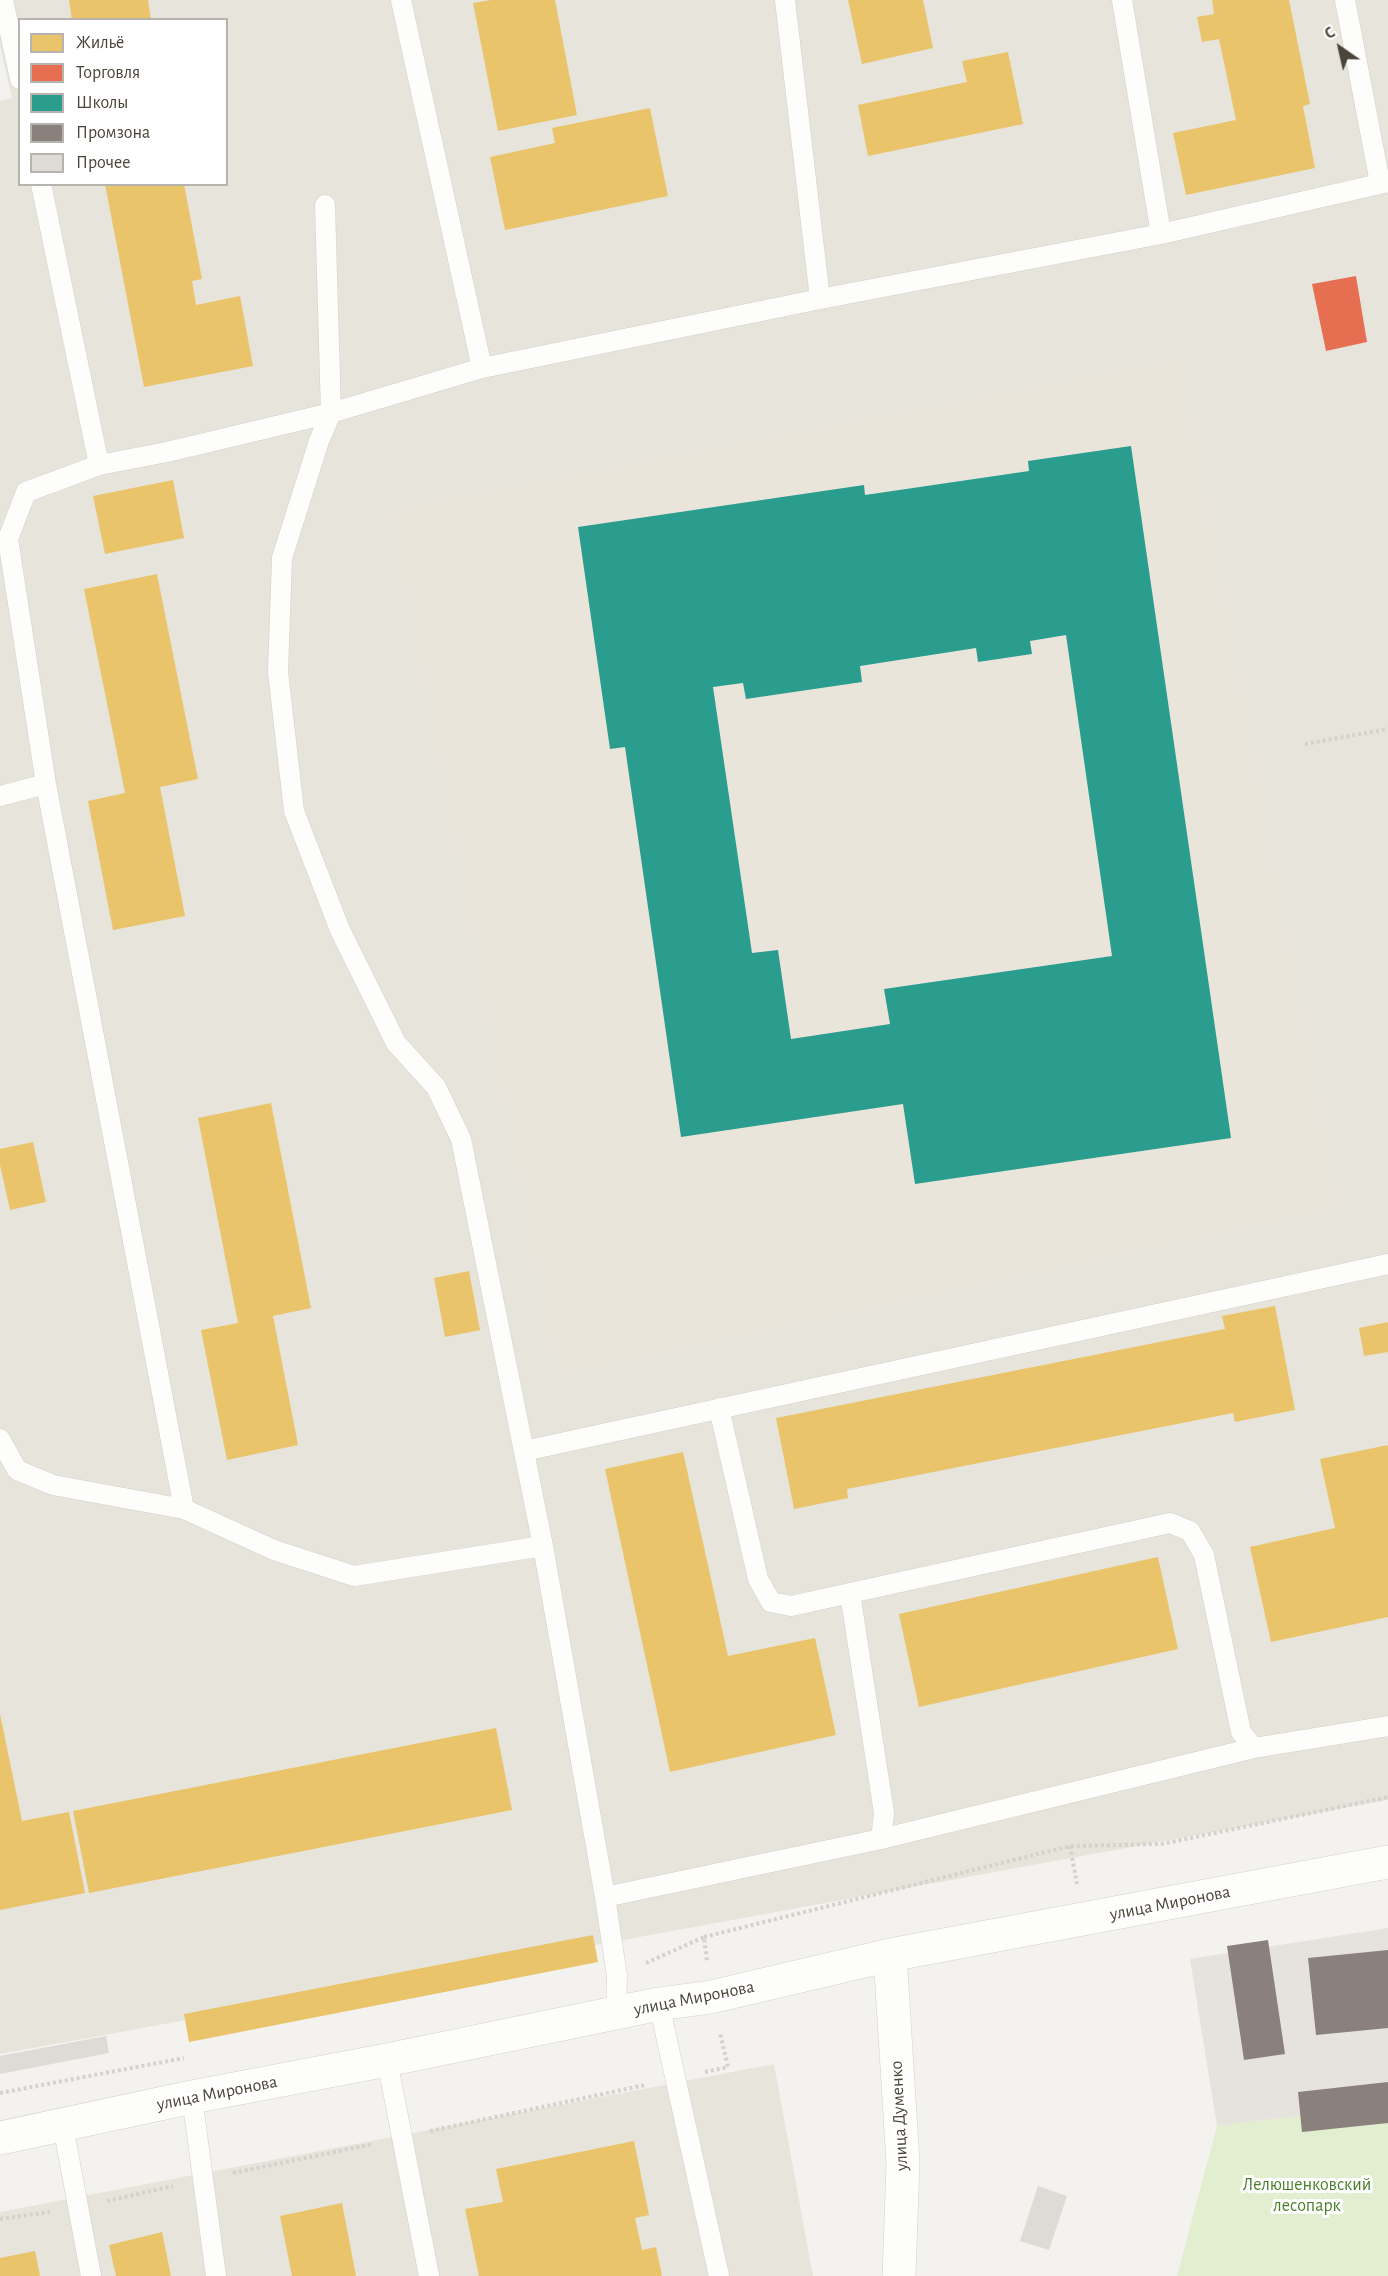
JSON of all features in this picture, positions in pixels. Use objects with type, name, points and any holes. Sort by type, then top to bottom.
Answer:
[{"type":"street","name":"улица Миронова","points":[[0,2138],[192,2097],[659,2004],[711,1997],[890,1955],[1388,1862]]},
{"type":"street","name":"улица Думенко","points":[[890,1955],[903,2163],[899,2276]]},
{"type":"lane","points":[[3,0],[18,70]]},
{"type":"lane","points":[[401,0],[482,368]]},
{"type":"lane","points":[[785,0],[820,299]]},
{"type":"lane","points":[[1122,0],[1161,234]]},
{"type":"lane","points":[[184,1509],[46,784],[4,540],[26,492],[99,465],[167,452],[331,413],[482,368],[820,299],[1161,234],[1384,183],[1345,0]]},
{"type":"lane","points":[[41,186],[99,465]]},
{"type":"lane","points":[[325,205],[331,413],[319,441],[282,558],[278,672],[294,811],[340,930],[396,1043],[436,1087],[461,1139],[543,1546],[605,1897],[617,1976],[616,2013]]},
{"type":"lane","points":[[0,796],[46,784]]},
{"type":"lane","points":[[524,1451],[1388,1264]]},
{"type":"lane","points":[[719,1408],[758,1579],[771,1602],[791,1606],[1170,1523],[1190,1531],[1203,1555],[1241,1732],[1254,1748]]},
{"type":"lane","points":[[3,1451],[17,1470],[53,1485],[184,1509],[274,1550],[354,1576],[543,1546]]},
{"type":"lane","points":[[850,1593],[884,1813],[881,1839]]},
{"type":"lane","points":[[605,1897],[881,1839],[1254,1748],[1388,1726]]},
{"type":"lane","points":[[659,2004],[718,2276]]},
{"type":"lane","points":[[387,2060],[429,2276]]},
{"type":"lane","points":[[192,2097],[216,2276]]},
{"type":"lane","points":[[63,2126],[91,2276]]},
{"type":"path","points":[[1305,744],[1388,729]]},
{"type":"path","points":[[617,1976],[704,1937],[1070,1846],[1162,1844],[1388,1797]]},
{"type":"path","points":[[704,1937],[711,1997]]},
{"type":"path","points":[[0,2093],[186,2057]]},
{"type":"shaded area","points":[[0,0],[1388,0],[1388,1800],[0,2054],[0,101],[12,98],[0,46]]},
{"type":"shaded area","points":[[1180,359],[1339,1208],[557,1375],[391,510]]},
{"type":"shaded area","points":[[1388,1928],[1388,2105],[1217,2126],[1190,1959]]},
{"type":"shaded area","points":[[774,2064],[813,2276],[0,2276],[0,2212]]},
{"type":"green space","name":"Лелюшенковский лесопарк","points":[[1388,2105],[1388,2276],[1177,2276],[1217,2126]]},
{"type":"building: Жильё","points":[[69,0],[148,0],[151,18],[72,18]]},
{"type":"building: Жильё","points":[[491,0],[555,0],[577,115],[498,131],[473,3]]},
{"type":"building: Жильё","points":[[848,0],[923,0],[933,48],[862,64]]},
{"type":"building: Жильё","points":[[1212,0],[1289,0],[1310,104],[1303,106],[1315,168],[1186,195],[1173,133],[1236,120],[1219,39],[1202,42],[1197,17],[1214,14]]},
{"type":"building: Жильё","points":[[1008,52],[1023,124],[868,156],[858,105],[967,82],[962,61]]},
{"type":"building: Жильё","points":[[650,108],[668,196],[505,230],[490,157],[555,143],[552,128]]},
{"type":"building: Жильё","points":[[105,186],[184,186],[202,279],[192,281],[196,305],[240,296],[253,366],[144,387]]},
{"type":"building: Жильё","points":[[173,480],[184,538],[105,554],[93,496]]},
{"type":"building: Жильё","points":[[157,574],[198,779],[160,787],[185,916],[113,930],[88,801],[125,793],[84,589]]},
{"type":"building: Жильё","points":[[271,1103],[311,1308],[273,1316],[298,1445],[227,1460],[201,1330],[238,1323],[198,1118]]},
{"type":"building: Жильё","points":[[33,1142],[46,1202],[10,1210],[0,1165],[0,1149]]},
{"type":"building: Жильё","points":[[469,1271],[480,1330],[445,1337],[434,1278]]},
{"type":"building: Жильё","points":[[1275,1306],[1295,1410],[1235,1422],[1233,1413],[847,1489],[848,1498],[794,1509],[776,1418],[1225,1329],[1222,1316]]},
{"type":"building: Жильё","points":[[1388,1322],[1388,1352],[1364,1356],[1359,1328]]},
{"type":"building: Жильё","points":[[1388,1445],[1388,1617],[1271,1642],[1250,1547],[1335,1528],[1320,1459]]},
{"type":"building: Жильё","points":[[683,1452],[728,1656],[815,1638],[836,1735],[670,1772],[605,1469]]},
{"type":"building: Жильё","points":[[1158,1557],[1178,1649],[919,1707],[899,1614]]},
{"type":"building: Жильё","points":[[0,1714],[22,1821],[69,1812],[85,1893],[0,1910]]},
{"type":"building: Жильё","points":[[496,1728],[512,1810],[89,1893],[73,1811]]},
{"type":"building: Жильё","points":[[593,1935],[598,1962],[189,2042],[184,2014]]},
{"type":"building: Жильё","points":[[634,2141],[649,2215],[635,2218],[642,2250],[656,2247],[662,2276],[479,2276],[465,2209],[503,2202],[496,2169]]},
{"type":"building: Жильё","points":[[342,2203],[356,2276],[292,2276],[280,2216]]},
{"type":"building: Жильё","points":[[162,2232],[171,2276],[116,2276],[109,2245]]},
{"type":"building: Жильё","points":[[35,2251],[40,2276],[0,2276],[0,2258]]},
{"type":"building: Торговля","points":[[1356,276],[1367,342],[1326,351],[1312,284]]},
{"type":"building: Школы","points":[[1131,446],[1231,1138],[915,1184],[903,1104],[681,1137],[625,747],[610,749],[578,527],[864,485],[865,495],[1029,471],[1028,461]],"holes":[[[1066,635],[1112,956],[884,989],[890,1024],[791,1039],[778,950],[752,953],[713,687],[743,683],[746,699],[862,682],[860,666],[976,648],[978,662],[1032,654],[1030,641]]]},
{"type":"building: Промзона","points":[[1268,1940],[1285,2054],[1244,2060],[1227,1946]]},
{"type":"building: Промзона","points":[[1388,1950],[1388,2028],[1316,2035],[1308,1958]]},
{"type":"building: Промзона","points":[[1388,2082],[1388,2123],[1302,2132],[1298,2092]]},
{"type":"building: Прочее","points":[[106,2036],[109,2053],[0,2074],[0,2056]]},
{"type":"building: Прочее","points":[[1038,2186],[1067,2196],[1049,2250],[1020,2241]]}]
